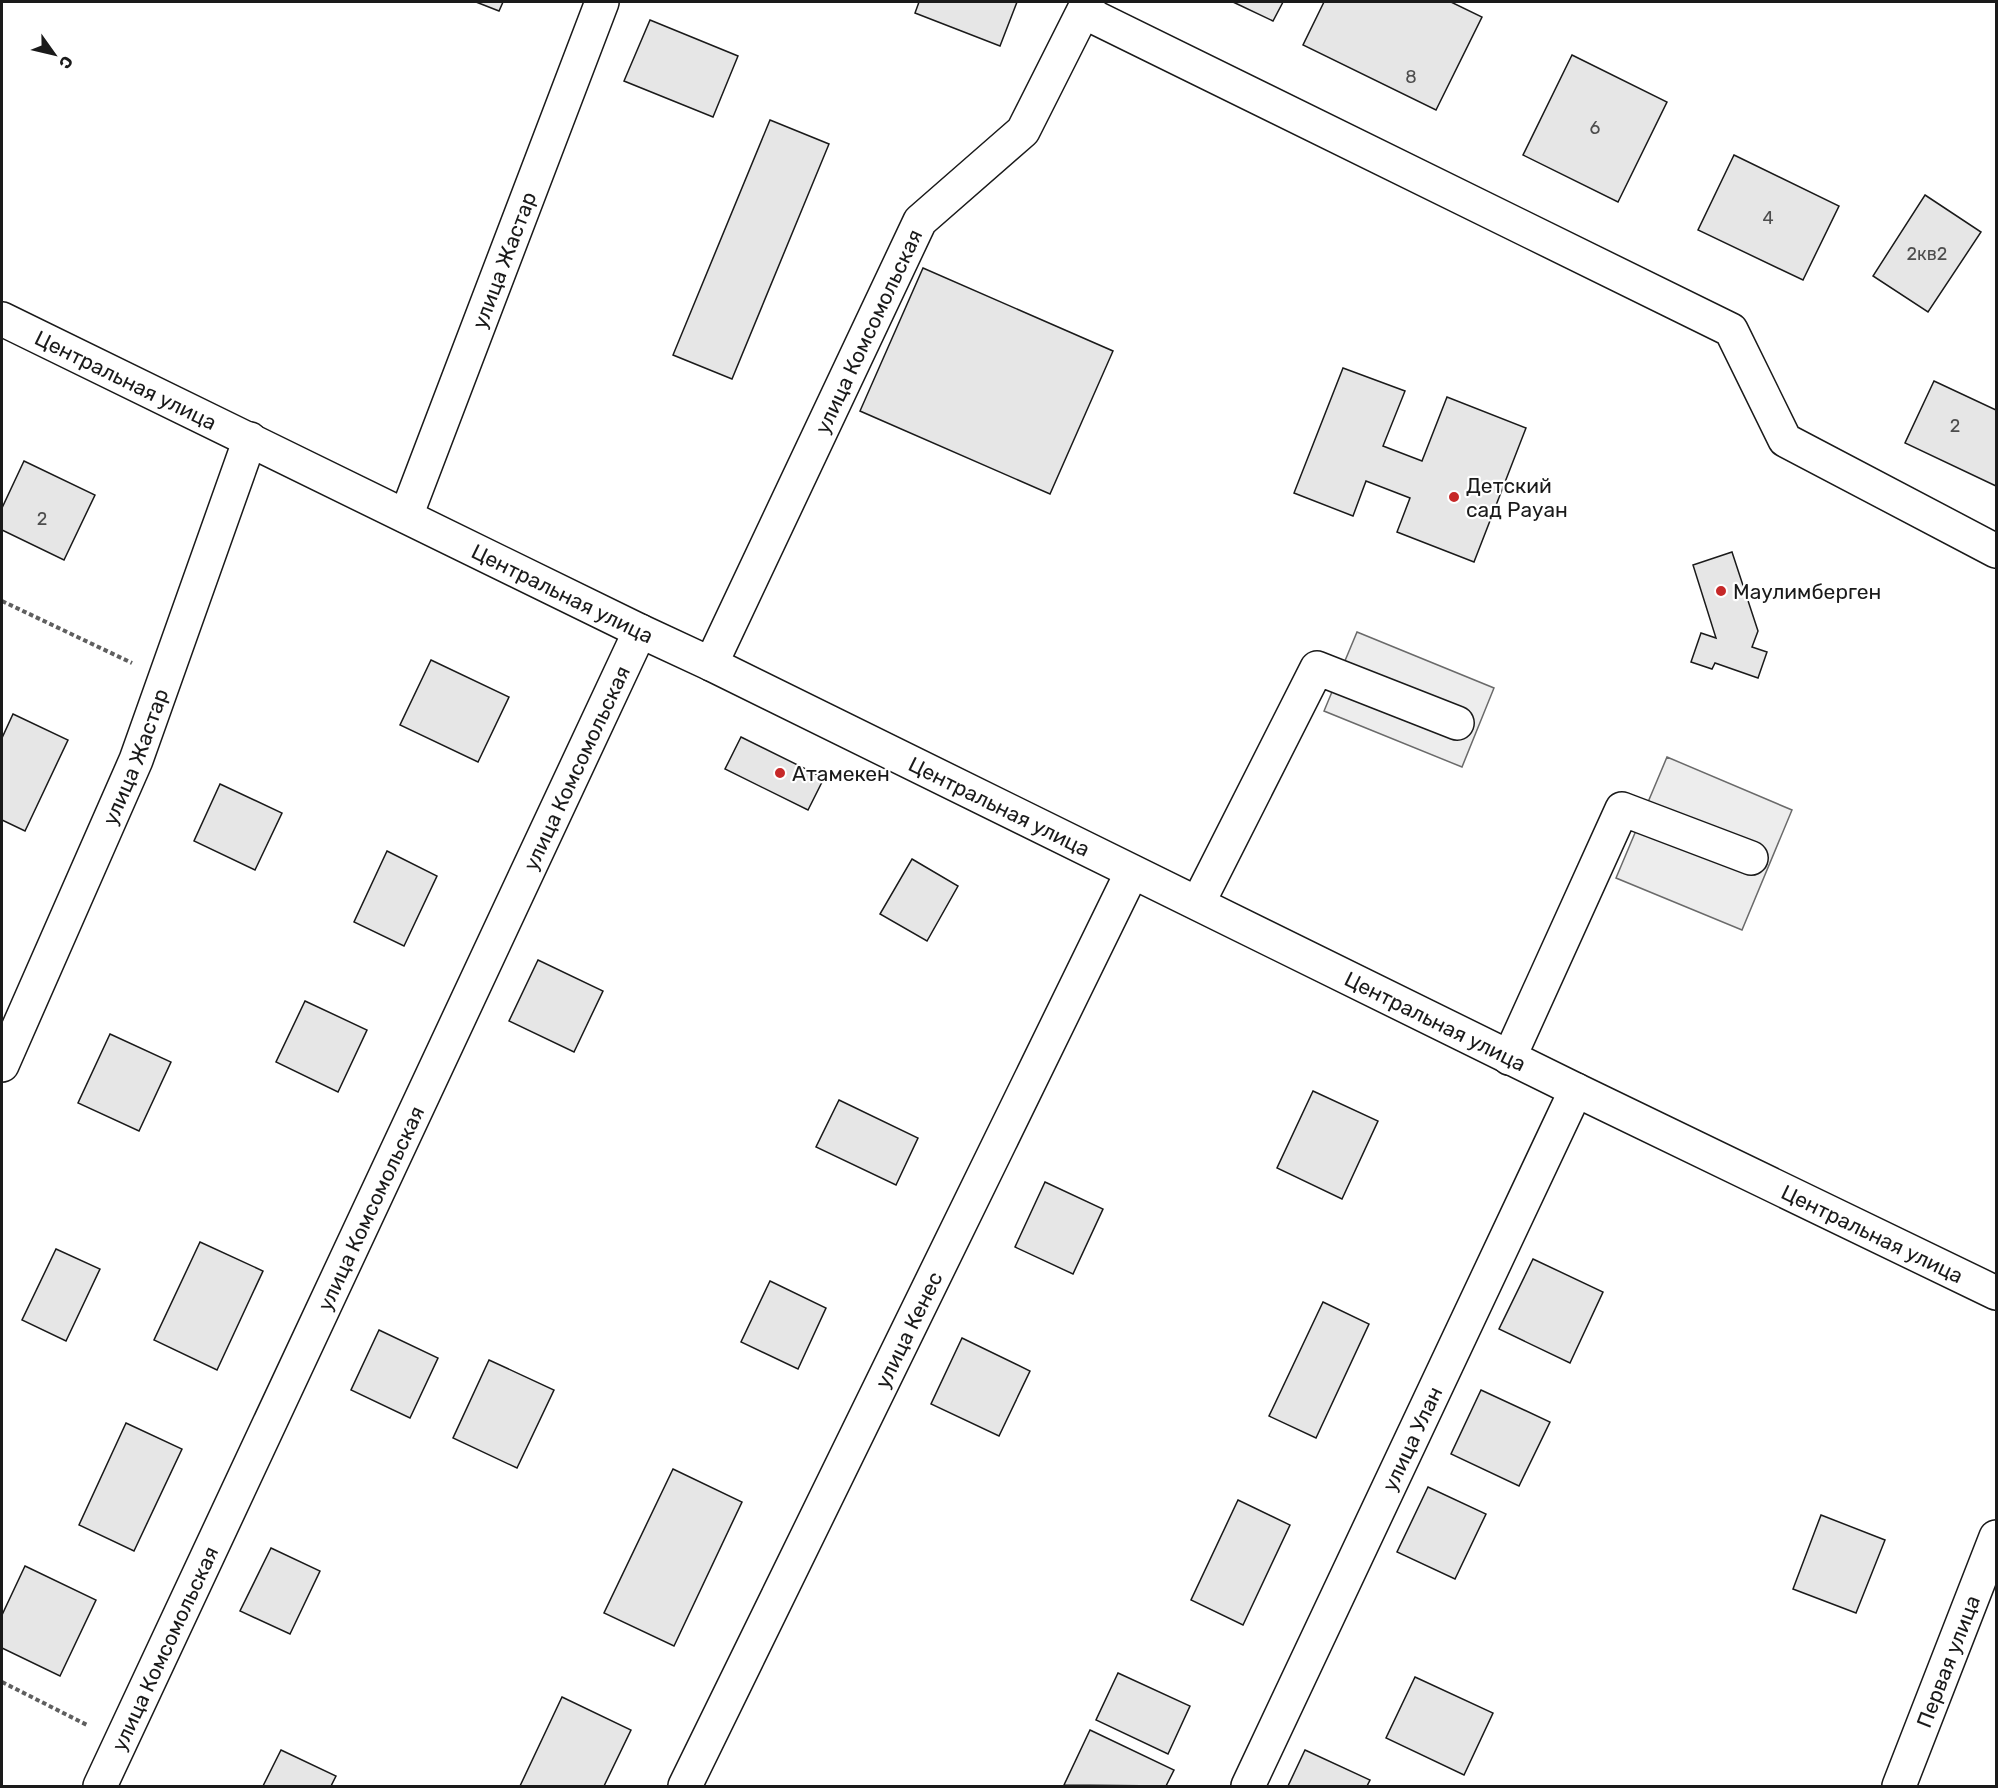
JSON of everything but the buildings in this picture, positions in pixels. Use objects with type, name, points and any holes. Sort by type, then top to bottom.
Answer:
[{"type":"street","name":"улица Жастар","points":[[406,516],[602,2]]},
{"type":"street","points":[[1086,7],[1731,330],[1785,440],[1996,550]]},
{"type":"street","name":"улица Комсомольская","points":[[711,664],[920,221],[1023,131],[1086,7]]},
{"type":"street","name":"Центральная улица","points":[[2,319],[711,664],[1509,1058],[1996,1293]]},
{"type":"street","name":"улица Жастар","points":[[2,1065],[136,760],[250,439]]},
{"type":"street","name":"улица Комсомольская","points":[[100,1786],[640,631]]},
{"type":"street","points":[[1198,903],[1317,668],[1456,723]]},
{"type":"street","points":[[1509,1058],[1622,809],[1751,858]]},
{"type":"street","name":"улица Кенес","points":[[685,1786],[1132,872]]},
{"type":"street","name":"улица Улан","points":[[1248,1786],[1576,1090]]},
{"type":"street","name":"Первая улица","points":[[1899,1786],[1996,1537]]},
{"type":"path","points":[[2,601],[165,679]]},
{"type":"path","points":[[2,1682],[121,1742]]},
{"type":"shaded area","points":[[1357,632],[1494,688],[1462,767],[1324,711]]},
{"type":"shaded area","points":[[1667,757],[1792,810],[1742,930],[1616,878]]},
{"type":"place","name":"Детский сад Рауан","points":[[1454,497]]},
{"type":"place","name":"Маулимберген","points":[[1721,591]]},
{"type":"place","name":"Атамекен","points":[[780,773]]}]
